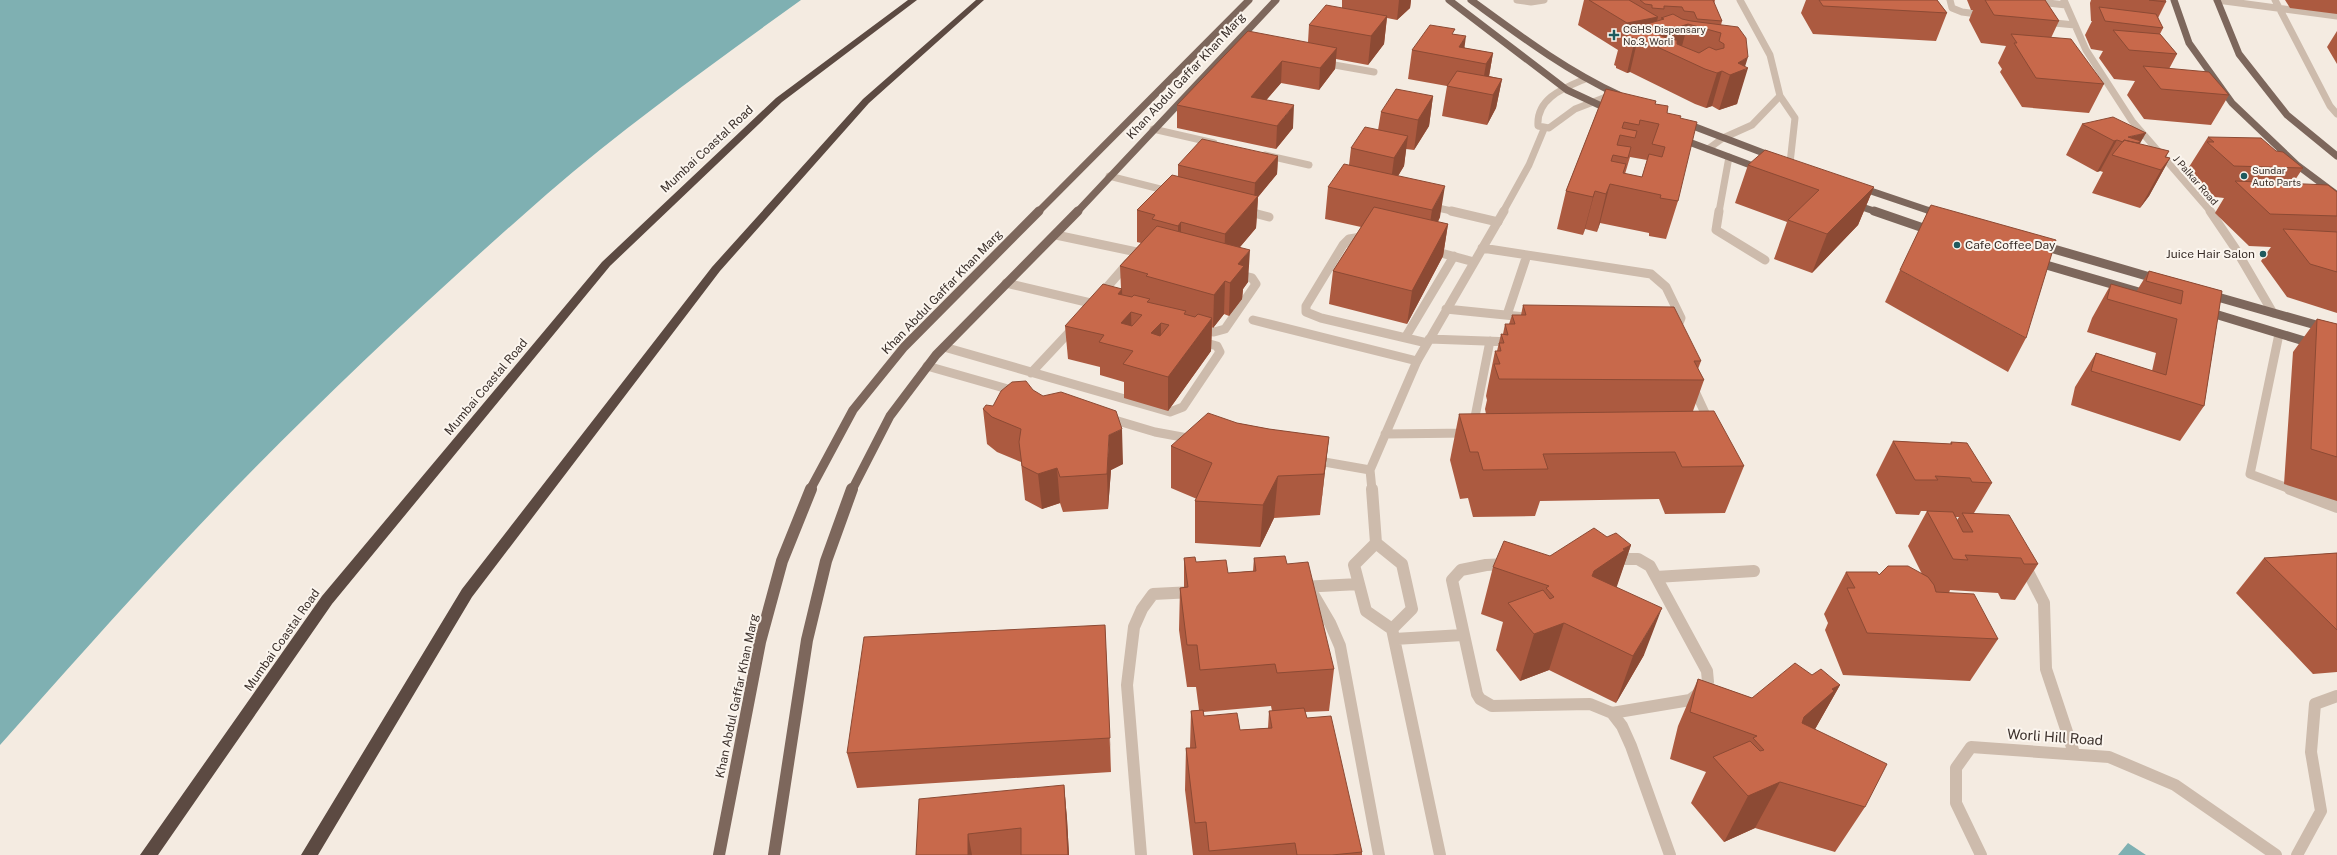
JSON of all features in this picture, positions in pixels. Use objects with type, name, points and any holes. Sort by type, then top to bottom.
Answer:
[{"type":"highway","name":"Mumbai Coastal Road","points":[[148,855],[327,600],[606,264],[779,100],[913,0]]},
{"type":"highway","points":[[309,855],[467,593],[716,269],[866,101],[980,0]]},
{"type":"main road","name":"Khan Abdul Gaffar Khan Marg","points":[[719,855],[760,642],[782,561],[810,489],[853,410],[904,347],[1249,0]]},
{"type":"main road","name":"Khan Abdul Gaffar Khan Marg","points":[[774,855],[807,640],[826,561],[851,492],[890,416],[927,366],[944,347],[1006,283],[1056,235],[1154,129],[1236,47],[1276,0]]},
{"type":"main road","points":[[1450,0],[1564,88],[1621,115]]},
{"type":"main road","points":[[1471,0],[1506,27],[1585,80],[1630,100]]},
{"type":"main road","points":[[2174,0],[2189,43],[2232,103],[2292,160],[2337,195]]},
{"type":"main road","points":[[2217,0],[2239,54],[2287,115],[2337,156]]},
{"type":"main road","points":[[1487,30],[1506,27]]},
{"type":"main road","points":[[1676,120],[1794,165]]},
{"type":"main road","points":[[1672,135],[1773,174]]},
{"type":"main road","points":[[1850,183],[1950,217]]},
{"type":"main road","points":[[1848,202],[1941,233]]},
{"type":"main road","points":[[2030,242],[2166,282]]},
{"type":"main road","points":[[2029,260],[2158,298]]},
{"type":"main road","points":[[2196,291],[2337,331]]},
{"type":"main road","points":[[2196,309],[2337,351]]},
{"type":"street","points":[[1517,0],[1531,2],[1544,0]]},
{"type":"street","points":[[1740,0],[1770,55],[1780,96],[1795,118],[1794,165],[1773,174]]},
{"type":"street","points":[[1950,0],[1952,8],[1957,10],[1994,16]]},
{"type":"street","points":[[2021,0],[2065,3]]},
{"type":"street","points":[[2217,0],[2337,16]]},
{"type":"street","points":[[2275,0],[2330,106],[2337,114]]},
{"type":"street","name":"J Palkar Road","points":[[2065,3],[2086,50],[2132,121],[2210,210],[2236,248],[2273,313]]},
{"type":"street","points":[[2033,20],[2075,25]]},
{"type":"street","points":[[1312,61],[1374,72]]},
{"type":"street","points":[[1585,80],[1558,91],[1539,113],[1537,120],[1538,126],[1544,129],[1550,128],[1575,109],[1616,93]]},
{"type":"street","points":[[1708,149],[1722,138],[1752,125],[1780,96]]},
{"type":"street","points":[[1154,129],[1224,146]]},
{"type":"street","points":[[1393,634],[1412,609],[1402,564],[1376,543],[1370,470],[1417,361],[1498,222],[1529,165],[1544,129]]},
{"type":"street","points":[[1255,153],[1309,165]]},
{"type":"street","points":[[1729,157],[1716,230],[1765,260]]},
{"type":"street","points":[[1109,176],[1178,194]]},
{"type":"street","points":[[1420,204],[1498,222]]},
{"type":"street","points":[[1238,209],[1268,217]]},
{"type":"street","points":[[1056,235],[1152,256]]},
{"type":"street","points":[[1379,238],[1360,237],[1349,239],[1343,245],[1306,306],[1306,312],[1321,318],[1405,338],[1428,341],[1521,342]]},
{"type":"street","points":[[1482,248],[1644,272],[1660,278],[1669,291],[1681,318],[1679,323],[1660,326]]},
{"type":"street","points":[[1424,249],[1474,262]]},
{"type":"street","points":[[1093,303],[1137,252]]},
{"type":"street","points":[[1507,315],[1527,255]]},
{"type":"street","points":[[1405,338],[1454,256]]},
{"type":"street","points":[[1189,326],[1214,332],[1225,329],[1256,284],[1252,278],[1229,273]]},
{"type":"street","points":[[1006,283],[1108,307]]},
{"type":"street","points":[[1446,310],[1537,318]]},
{"type":"street","points":[[1031,373],[1083,317]]},
{"type":"street","points":[[1253,320],[1417,361]]},
{"type":"street","points":[[2280,334],[2250,474],[2337,507]]},
{"type":"street","points":[[944,347],[1170,412],[1183,407],[1220,352],[1217,346],[1192,339]]},
{"type":"street","points":[[1385,434],[1476,433],[1490,341]]},
{"type":"street","points":[[927,366],[1028,395]]},
{"type":"street","points":[[1686,372],[1705,413],[1707,422],[1696,429]]},
{"type":"street","points":[[1095,415],[1155,432],[1201,440]]},
{"type":"street","points":[[1301,458],[1370,470]]},
{"type":"street","points":[[1376,543],[1354,565],[1366,611],[1393,634],[1440,855]]},
{"type":"street","points":[[2018,552],[2044,603],[2046,669],[2074,753]]},
{"type":"street","points":[[1598,560],[1638,559],[1650,566],[1707,671],[1708,682],[1703,690],[1690,700],[1612,713]]},
{"type":"street","points":[[1518,563],[1486,565],[1461,570],[1452,580],[1475,689],[1480,699],[1492,706],[1590,704],[1612,713],[1622,726],[1631,746],[1670,855]]},
{"type":"street","points":[[1656,577],[1754,571]]},
{"type":"street","points":[[1293,587],[1359,584]]},
{"type":"street","points":[[1308,587],[1330,623],[1340,646],[1379,855]]},
{"type":"street","points":[[1141,855],[1127,685],[1134,627],[1142,609],[1153,594],[1208,591]]},
{"type":"street","points":[[1393,634],[1464,635]]},
{"type":"street","points":[[2298,855],[2321,811],[2311,752],[2315,704],[2337,696]]},
{"type":"street","name":"Worli Hill Road","points":[[1981,855],[1956,803],[1956,768],[1972,747],[2074,753],[2109,757],[2175,785],[2276,855]]},
{"type":"water","points":[[0,0],[801,0],[672,94],[578,168],[499,236],[358,366],[267,456],[178,548],[0,745]]},
{"type":"water","points":[[2128,843],[2146,855],[2118,855]]},
{"type":"building","points":[[1589,0],[1629,0],[1658,17],[1627,23]]},
{"type":"building","points":[[1640,0],[1713,0],[1722,21],[1697,19],[1694,12],[1684,11],[1682,7],[1664,6],[1664,9],[1652,8],[1652,5],[1645,4]]},
{"type":"building","points":[[1819,0],[1937,0],[1947,13],[1823,6]]},
{"type":"building","points":[[1985,0],[2045,0],[2059,21],[1994,15]]},
{"type":"building","points":[[2149,0],[2165,0],[2166,2]]},
{"type":"building","points":[[1326,5],[1387,16],[1371,36],[1309,25]]},
{"type":"building","points":[[2099,7],[2156,14],[2163,28],[2105,21]]},
{"type":"building","points":[[1673,14],[1682,19],[1691,21],[1738,27],[1746,38],[1748,57],[1738,63],[1748,68],[1730,75],[1722,71],[1717,73],[1705,69],[1638,38],[1635,39],[1624,34],[1627,33],[1623,31],[1664,19],[1661,18]],"holes":[[[1688,24],[1721,33],[1719,41],[1724,44],[1724,48],[1716,50],[1709,47],[1699,53],[1677,44],[1677,40],[1671,40],[1657,34]]]},
{"type":"building","points":[[1430,25],[1455,29],[1452,34],[1466,36],[1459,47],[1493,53],[1486,64],[1412,50]]},
{"type":"building","points":[[2113,30],[2160,34],[2177,54],[2129,50]]},
{"type":"building","points":[[1248,31],[1337,48],[1320,68],[1282,61],[1251,97],[1294,105],[1277,126],[1177,105]]},
{"type":"building","points":[[2011,34],[2071,39],[2104,84],[2036,78],[2014,43],[2017,43]]},
{"type":"building","points":[[2143,66],[2209,72],[2229,95],[2161,89]]},
{"type":"building","points":[[1457,71],[1502,79],[1493,95],[1447,86]]},
{"type":"building","points":[[1396,89],[1433,96],[1418,120],[1381,112]]},
{"type":"building","points":[[1606,89],[1656,101],[1655,104],[1668,106],[1667,113],[1697,122],[1678,201],[1660,198],[1661,195],[1610,184],[1606,194],[1595,191],[1593,197],[1566,191]],"holes":[[[1640,120],[1659,124],[1652,144],[1665,147],[1662,157],[1649,154],[1642,177],[1623,173],[1626,164],[1611,161],[1613,155],[1628,158],[1631,147],[1617,145],[1620,135],[1635,138],[1637,131],[1622,128],[1624,122],[1639,125]]]},
{"type":"building","points":[[2113,117],[2146,133],[2128,137],[2141,141],[2138,143],[2124,140],[2123,142],[2117,140],[2114,141],[2082,124]]},
{"type":"building","points":[[1365,127],[1408,136],[1394,158],[1351,148]]},
{"type":"building","points":[[2208,137],[2261,138],[2276,151],[2283,152],[2303,168],[2234,166],[2207,142],[2214,142]]},
{"type":"building","points":[[1202,139],[1278,156],[1255,183],[1178,165]]},
{"type":"building","points":[[2124,140],[2169,151],[2165,157],[2170,158],[2161,170],[2112,155]]},
{"type":"building","points":[[1765,150],[1874,187],[1827,234],[1788,220],[1819,190],[1748,165]]},
{"type":"building","points":[[1344,164],[1445,186],[1432,210],[1328,187]]},
{"type":"building","points":[[1172,175],[1258,196],[1225,234],[1181,222],[1178,226],[1152,219],[1155,215],[1137,210]]},
{"type":"building","points":[[2235,181],[2328,185],[2337,192],[2337,216],[2270,214]]},
{"type":"building","points":[[1931,205],[2056,240],[2026,338],[1900,270]]},
{"type":"building","points":[[1374,207],[1448,224],[1412,291],[1333,271]]},
{"type":"building","points":[[1157,226],[1250,250],[1238,264],[1244,266],[1230,283],[1225,281],[1214,295],[1146,276],[1148,274],[1120,266]]},
{"type":"building","points":[[2283,229],[2337,232],[2337,272],[2310,264]]},
{"type":"building","points":[[2149,271],[2222,291],[2204,406],[2091,371],[2096,353],[2166,375],[2177,319],[2107,299],[2111,284],[2181,304],[2183,291],[2146,281]]},
{"type":"building","points":[[1103,284],[1122,289],[1118,294],[1132,297],[1134,295],[1150,299],[1147,302],[1186,311],[1184,314],[1195,317],[1198,314],[1212,318],[1168,377],[1123,364],[1133,351],[1099,342],[1104,335],[1065,326]],"holes":[[[1131,312],[1142,315],[1132,326],[1121,323]],[[1161,323],[1169,325],[1160,336],[1151,333]]]},
{"type":"building","points":[[1523,305],[1674,307],[1701,361],[1694,361],[1704,380],[1499,379],[1494,364],[1500,364],[1495,351],[1501,351],[1499,343],[1504,343],[1501,334],[1508,335],[1505,324],[1515,324],[1512,315],[1526,315]]},
{"type":"building","points":[[2317,319],[2337,324],[2337,457],[2311,449]]},
{"type":"building","points":[[1026,381],[1033,390],[1043,396],[1061,392],[1116,411],[1122,429],[1109,435],[1107,474],[1060,477],[1057,468],[1038,474],[1022,466],[1019,442],[1021,429],[992,417],[983,409],[986,405],[993,406],[1001,391],[1012,382]]},
{"type":"building","points":[[1714,411],[1744,466],[1682,467],[1675,452],[1543,454],[1548,469],[1483,470],[1478,452],[1470,452],[1459,414]]},
{"type":"building","points":[[1208,413],[1237,423],[1329,437],[1324,474],[1278,476],[1263,505],[1195,501],[1212,463],[1171,446]]},
{"type":"building","points":[[1893,441],[1952,444],[1951,442],[1967,443],[1992,483],[1972,482],[1970,478],[1935,476],[1938,480],[1915,480]]},
{"type":"building","points":[[1927,511],[1953,512],[1963,532],[1973,532],[1962,513],[2009,515],[2038,564],[2024,564],[2021,558],[1965,555],[1968,560],[1953,559]]},
{"type":"building","points":[[1594,528],[1607,537],[1616,533],[1631,545],[1623,549],[1625,550],[1594,571],[1592,576],[1662,608],[1633,656],[1564,623],[1534,634],[1508,603],[1543,590],[1550,599],[1554,597],[1546,588],[1549,586],[1493,567],[1504,541],[1550,556]]},
{"type":"building","points":[[2337,553],[2337,630],[2264,558]]},
{"type":"building","points":[[1285,556],[1287,564],[1308,562],[1334,669],[1277,673],[1275,664],[1200,670],[1197,645],[1187,645],[1180,588],[1188,587],[1184,558],[1195,557],[1196,562],[1226,560],[1228,573],[1256,571],[1254,558]]},
{"type":"building","points":[[1888,566],[1908,566],[1928,577],[1934,585],[1936,592],[1974,594],[1998,639],[1867,633],[1847,588],[1855,588],[1846,572],[1877,572],[1879,575]]},
{"type":"building","points":[[1105,625],[1110,738],[847,753],[864,637]]},
{"type":"building","points":[[1795,663],[1812,675],[1821,669],[1840,685],[1832,689],[1834,691],[1804,717],[1802,723],[1887,764],[1865,807],[1780,782],[1748,796],[1713,757],[1750,741],[1760,751],[1764,750],[1753,738],[1757,736],[1690,712],[1698,679],[1752,698]]},
{"type":"building","points":[[1304,708],[1307,718],[1331,716],[1362,852],[1332,855],[1297,855],[1295,843],[1209,851],[1206,822],[1195,823],[1186,748],[1196,748],[1191,711],[1203,710],[1204,716],[1237,713],[1240,730],[1272,728],[1269,711]]},
{"type":"building","points":[[1064,785],[1068,855],[1021,855],[1021,828],[968,834],[968,855],[916,855],[919,799]]},
{"type":"place","name":"CGHS Dispensary No.3, Worli","points":[[1614,35]]},
{"type":"place","name":"Sundar Auto Parts","points":[[2244,176]]},
{"type":"place","name":"Cafe Coffee Day","points":[[1957,245]]},
{"type":"place","name":"Juice Hair Salon","points":[[2263,254]]}]
